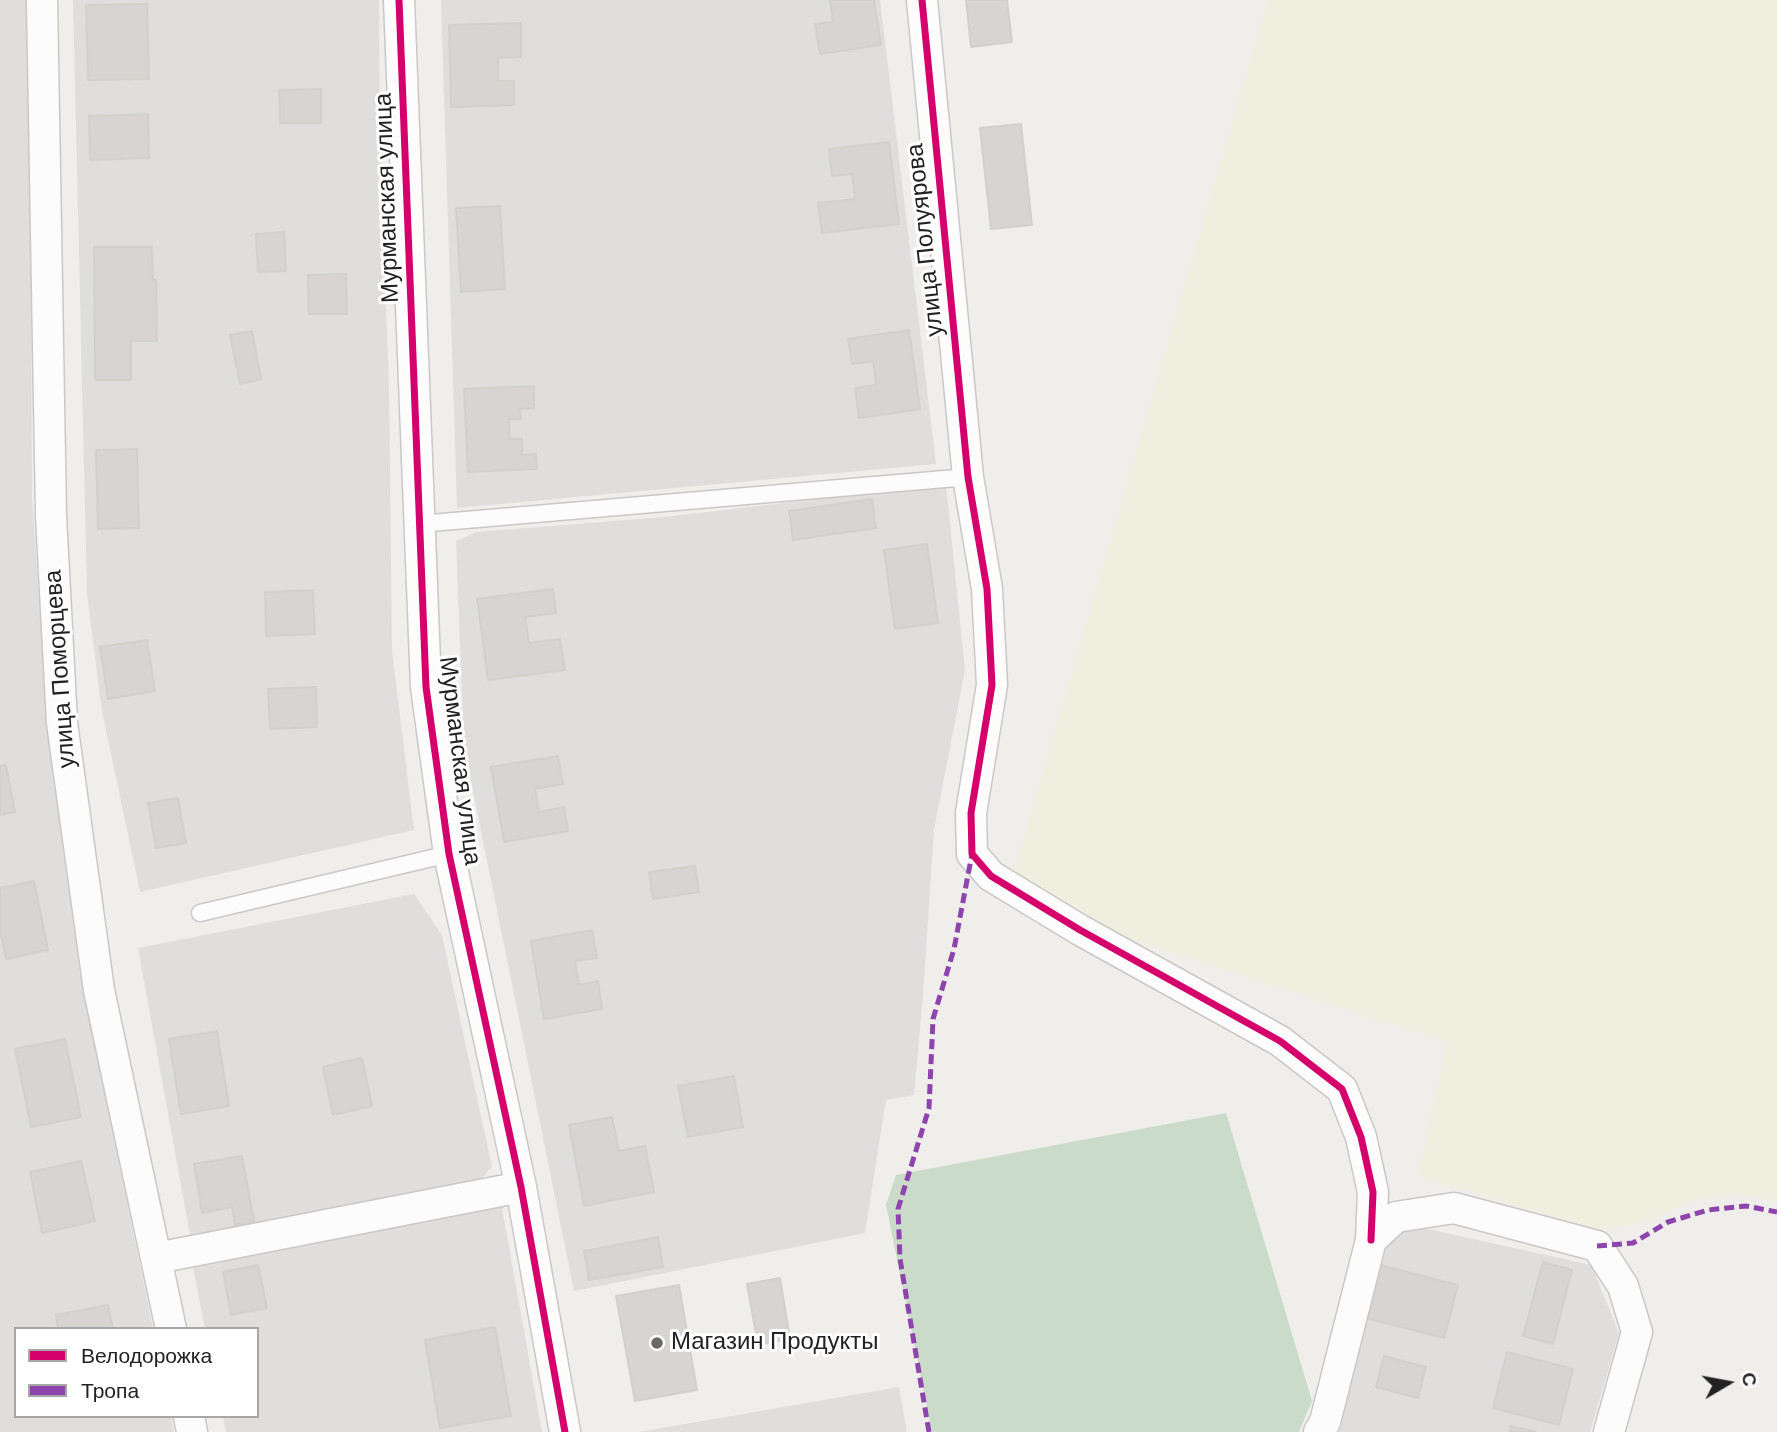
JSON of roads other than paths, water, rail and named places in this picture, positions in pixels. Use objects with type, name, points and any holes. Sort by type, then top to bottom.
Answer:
[{"type":"street","name":"улица Поморцева","points":[[42,0],[51,516],[62,723],[99,990],[172,1327]]},
{"type":"street","name":"Мурманская улица","points":[[399,0],[426,687],[449,853],[521,1187],[565,1432]]},
{"type":"street","name":"улица Полуярова","points":[[922,0],[968,477],[987,589],[992,685],[971,813],[972,854],[991,876],[1080,930],[1280,1041],[1342,1089],[1361,1137],[1373,1192],[1371,1240],[1325,1422],[1319,1432]]},
{"type":"street","points":[[157,1258],[521,1187]]},
{"type":"street","points":[[1371,1240],[1396,1217],[1454,1208],[1597,1245],[1623,1286],[1637,1332],[1609,1432]]},
{"type":"lane","points":[[419,524],[968,477]]},
{"type":"lane","points":[[200,913],[449,853]]},
{"type":"place","name":"Магазин Продукты","points":[[657,1343]]}]
